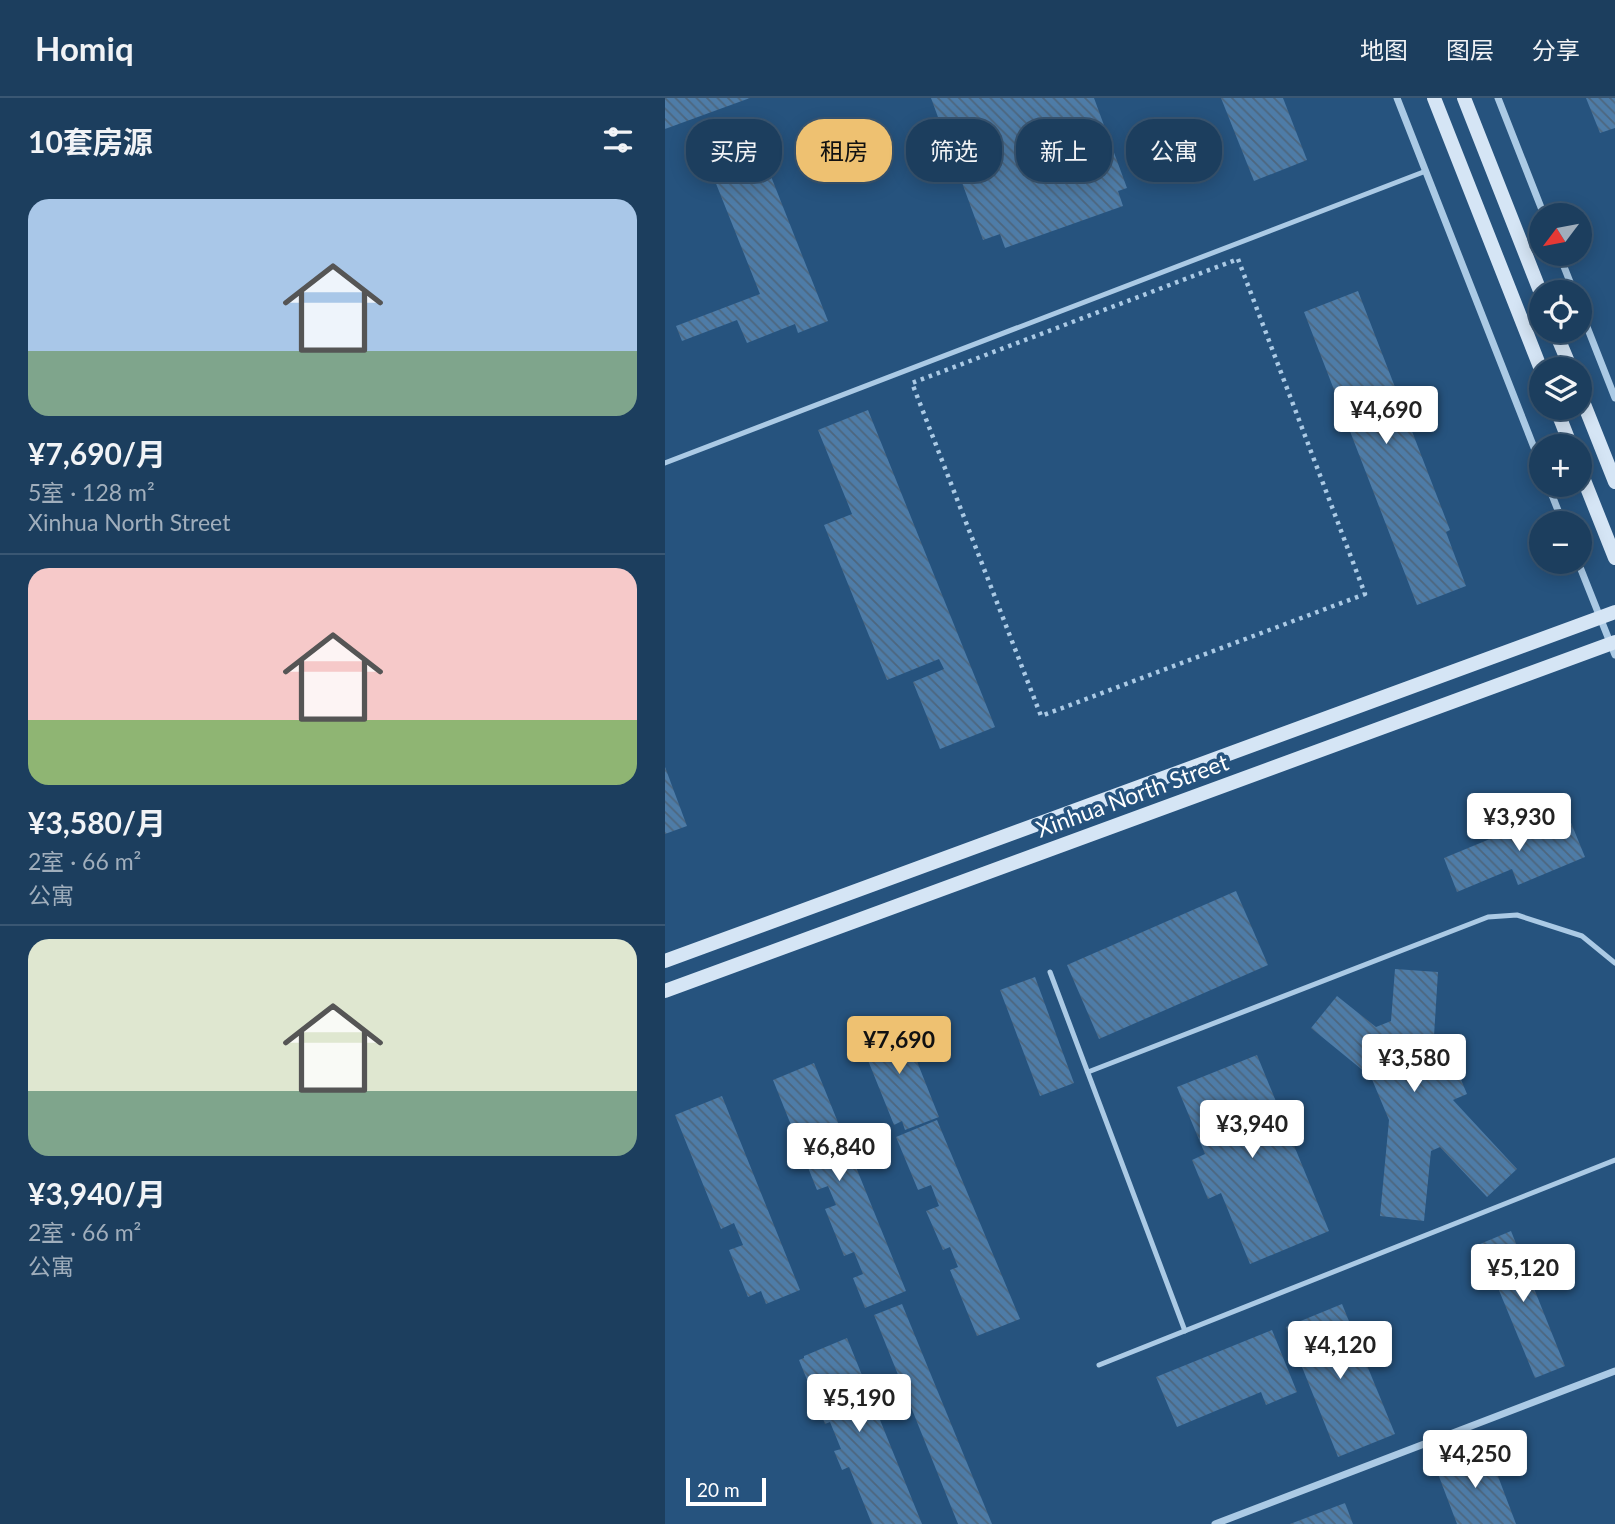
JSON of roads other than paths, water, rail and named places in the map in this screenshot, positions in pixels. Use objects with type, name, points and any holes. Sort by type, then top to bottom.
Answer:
[{"type":"main road","points":[[1434,98],[1536,357]]},
{"type":"main road","points":[[1464,98],[1536,280]]},
{"type":"main road","points":[[1590,420],[1615,482]]},
{"type":"main road","points":[[1591,497],[1615,558]]},
{"type":"main road","name":"Xinhua North Street","points":[[665,961],[1615,612]]},
{"type":"main road","name":"Xinhua North Street","points":[[665,991],[1614,647]]},
{"type":"street","points":[[1397,98],[1529,435]]},
{"type":"street","points":[[1498,98],[1538,203]]},
{"type":"street","points":[[1592,340],[1615,398]]},
{"type":"street","points":[[1583,574],[1614,647]]},
{"type":"street","points":[[1215,1524],[1615,1371]]},
{"type":"lane","points":[[665,463],[1426,171]]},
{"type":"lane","points":[[1088,1072],[1488,916],[1517,915],[1582,936],[1615,963]]},
{"type":"lane","points":[[1050,972],[1185,1331]]},
{"type":"lane","points":[[1099,1365],[1615,1160]]}]
